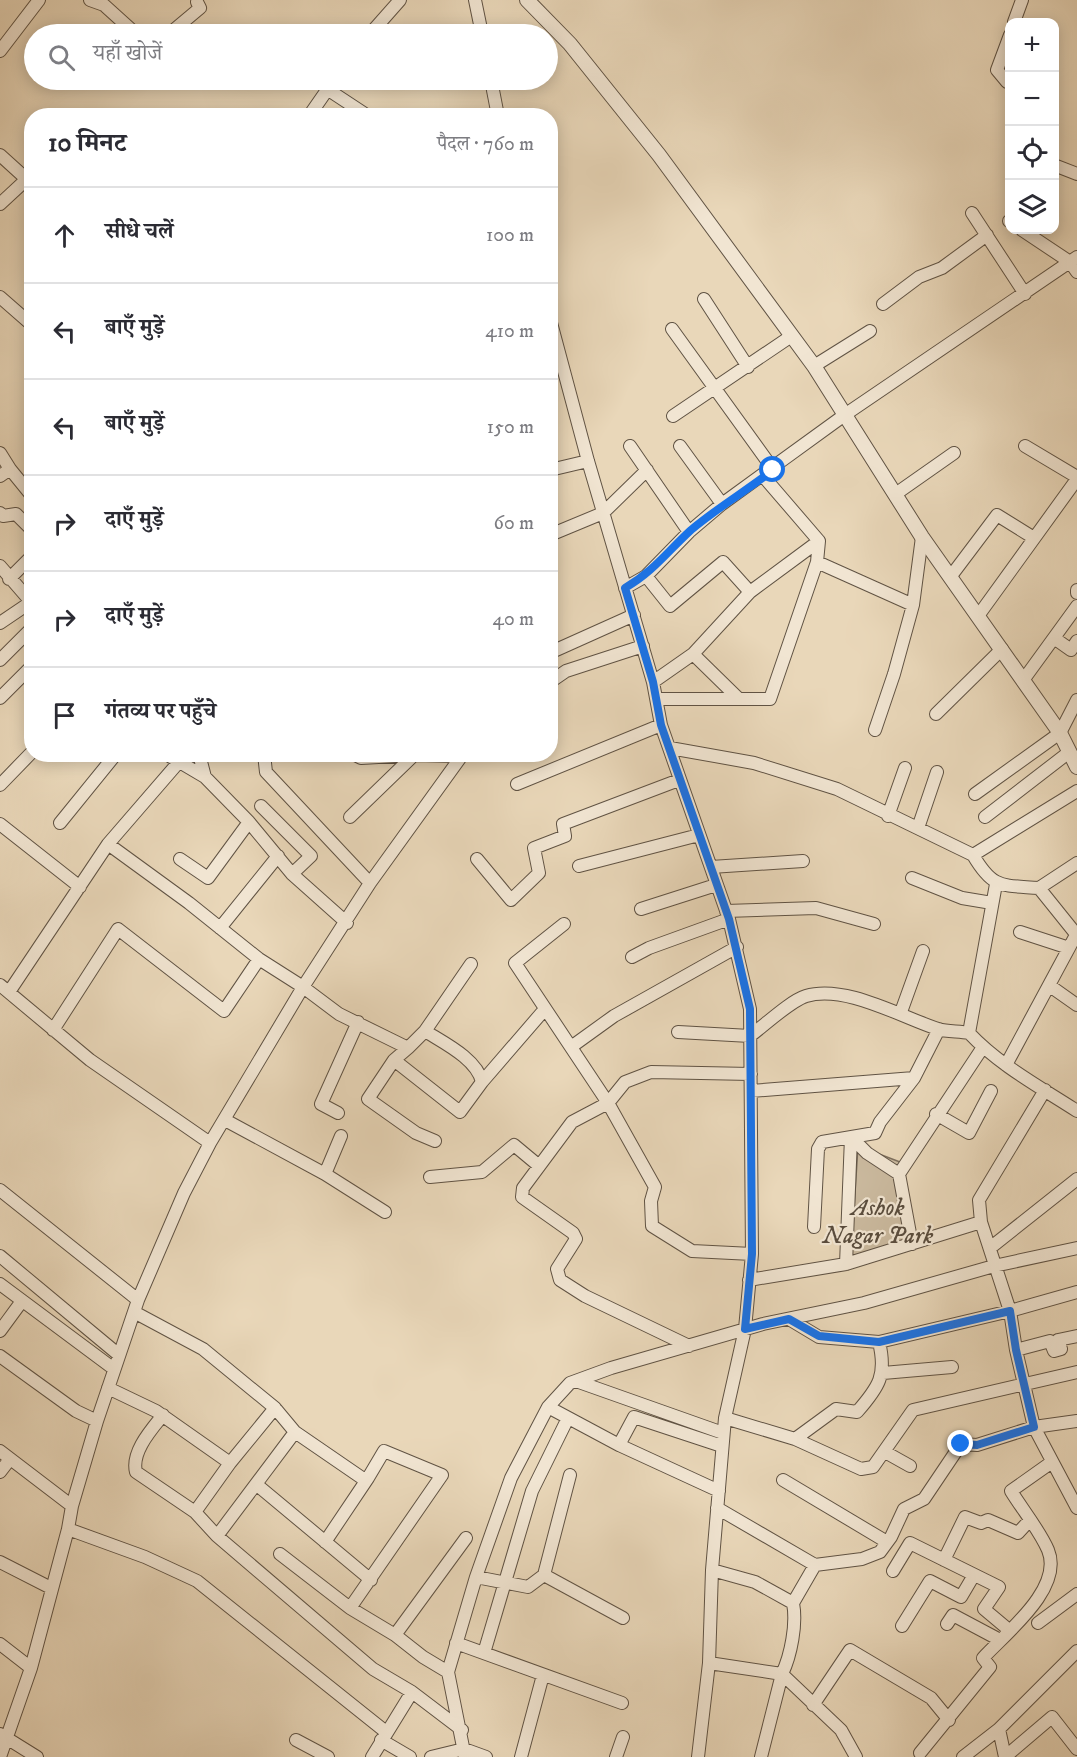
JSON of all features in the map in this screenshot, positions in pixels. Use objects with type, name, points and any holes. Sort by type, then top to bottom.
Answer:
[{"type":"street","points":[[0,51],[39,0]]},
{"type":"street","points":[[90,0],[104,5],[125,24]]},
{"type":"street","points":[[379,24],[400,0]]},
{"type":"street","points":[[475,0],[480,24]]},
{"type":"street","points":[[526,0],[550,24]]},
{"type":"street","points":[[1015,18],[1022,0]]},
{"type":"street","points":[[181,24],[200,8],[197,2]]},
{"type":"street","points":[[558,32],[659,155],[790,337],[814,366],[897,494],[922,537],[1060,733],[1077,767]]},
{"type":"street","points":[[1005,48],[997,70],[1005,81]]},
{"type":"street","points":[[314,108],[327,90]]},
{"type":"street","points":[[338,90],[359,108]]},
{"type":"street","points":[[493,90],[496,108]]},
{"type":"street","points":[[0,155],[24,177]]},
{"type":"street","points":[[1059,167],[1077,174]]},
{"type":"street","points":[[0,204],[24,186]]},
{"type":"street","points":[[972,213],[1025,294]]},
{"type":"street","points":[[625,588],[646,576],[689,532],[722,504],[769,473],[846,414],[1025,294],[1075,264],[1028,234]]},
{"type":"street","points":[[882,304],[919,277],[942,268],[987,236]]},
{"type":"street","points":[[0,297],[24,318]]},
{"type":"street","points":[[704,299],[748,367]]},
{"type":"street","points":[[657,699],[770,699],[818,562],[819,541],[769,473],[672,329]]},
{"type":"street","points":[[814,366],[870,331]]},
{"type":"street","points":[[673,416],[790,337]]},
{"type":"street","points":[[558,349],[588,461],[653,682],[661,725],[728,915],[750,1009],[752,1254],[745,1329],[725,1418],[712,1570],[709,1663],[698,1757]]},
{"type":"street","points":[[630,446],[689,532]]},
{"type":"street","points":[[680,446],[722,504]]},
{"type":"street","points":[[978,616],[1077,478],[1025,446]]},
{"type":"street","points":[[0,453],[5,473],[24,489]]},
{"type":"street","points":[[897,494],[954,453]]},
{"type":"street","points":[[558,468],[588,461]]},
{"type":"street","points":[[558,532],[603,513],[647,470]]},
{"type":"street","points":[[0,513],[3,516],[16,514],[24,522]]},
{"type":"street","points":[[951,576],[997,515],[1034,538]]},
{"type":"street","points":[[874,730],[894,674],[913,605],[922,537]]},
{"type":"street","points":[[653,682],[693,654],[750,592],[819,541]]},
{"type":"street","points":[[646,576],[670,606],[723,562],[750,592]]},
{"type":"street","points":[[818,562],[913,605]]},
{"type":"street","points":[[9,579],[24,564]]},
{"type":"street","points":[[0,566],[24,595]]},
{"type":"street","points":[[1024,679],[1077,606]]},
{"type":"street","points":[[0,623],[24,608]]},
{"type":"street","points":[[558,649],[634,615]]},
{"type":"street","points":[[0,660],[24,636]]},
{"type":"street","points":[[1054,638],[1071,650],[1077,641]]},
{"type":"street","points":[[558,676],[566,671],[643,646]]},
{"type":"street","points":[[936,714],[1002,649]]},
{"type":"street","points":[[693,654],[739,699]]},
{"type":"street","points":[[2,692],[24,673]]},
{"type":"street","points":[[975,794],[1060,733],[1077,700]]},
{"type":"street","points":[[518,784],[661,725]]},
{"type":"street","points":[[670,748],[754,763],[837,789],[888,816],[973,855],[982,871],[996,884],[1039,888],[1077,863]]},
{"type":"street","points":[[985,817],[1068,753]]},
{"type":"street","points":[[0,785],[24,760]]},
{"type":"street","points":[[60,823],[110,762]]},
{"type":"street","points":[[201,762],[204,777]]},
{"type":"street","points":[[265,762],[266,772],[370,883]]},
{"type":"street","points":[[350,817],[406,762]]},
{"type":"street","points":[[0,1757],[3,1736],[32,1668],[72,1506],[97,1421],[136,1306],[184,1193],[210,1143],[303,987],[347,923],[370,883],[457,762]]},
{"type":"street","points":[[210,1143],[90,1060],[4,989],[80,887],[108,844],[178,763],[204,777],[249,822],[292,874],[347,923]]},
{"type":"street","points":[[888,816],[905,768]]},
{"type":"street","points":[[918,828],[937,772]]},
{"type":"street","points":[[477,859],[511,900],[539,873],[534,848],[565,836],[562,824],[679,780]]},
{"type":"street","points":[[973,855],[1077,791]]},
{"type":"street","points":[[261,806],[311,856],[292,874]]},
{"type":"street","points":[[180,859],[208,878],[249,822]]},
{"type":"street","points":[[0,824],[80,887]]},
{"type":"street","points":[[579,866],[699,834]]},
{"type":"street","points":[[108,844],[259,959],[303,987],[339,1014],[408,1048]]},
{"type":"street","points":[[219,927],[278,856]]},
{"type":"street","points":[[711,867],[803,861]]},
{"type":"street","points":[[912,878],[962,898],[992,903]]},
{"type":"street","points":[[969,1032],[996,884]]},
{"type":"street","points":[[641,909],[716,885]]},
{"type":"street","points":[[1006,1065],[1076,934],[1039,888]]},
{"type":"street","points":[[632,957],[728,915],[816,908],[874,924]]},
{"type":"street","points":[[564,924],[515,963],[608,1103],[655,1187],[651,1201],[652,1226],[693,1251],[752,1254]]},
{"type":"street","points":[[53,1030],[118,929],[224,1011],[259,959]]},
{"type":"street","points":[[1020,932],[1069,948]]},
{"type":"street","points":[[571,1047],[614,1016],[737,947]]},
{"type":"street","points":[[901,1012],[923,951]]},
{"type":"street","points":[[435,1141],[416,1133],[368,1099],[394,1060],[424,1031],[471,964]]},
{"type":"street","points":[[1050,986],[1077,1005]]},
{"type":"street","points":[[678,1032],[750,1036],[803,996],[819,993],[838,995],[901,1012],[939,1029],[969,1032],[982,1047],[1006,1065],[1077,1111]]},
{"type":"street","points":[[394,1060],[460,1112],[482,1082],[545,1008]]},
{"type":"street","points":[[338,1113],[321,1104],[358,1022]]},
{"type":"street","points":[[814,1227],[818,1149],[822,1142],[874,1133],[914,1078],[939,1029]]},
{"type":"street","points":[[424,1031],[462,1056],[480,1074],[482,1082]]},
{"type":"street","points":[[912,1244],[899,1174],[936,1114],[982,1047]]},
{"type":"street","points":[[689,1346],[585,1296],[560,1280],[557,1269],[576,1239],[573,1233],[522,1197],[526,1181],[572,1122],[608,1103],[625,1082],[651,1072],[751,1074]]},
{"type":"street","points":[[751,1090],[914,1078]]},
{"type":"street","points":[[1045,1090],[980,1200],[981,1222],[1010,1311],[1016,1350],[1034,1427],[1077,1508]]},
{"type":"street","points":[[936,1114],[969,1133],[991,1091]]},
{"type":"street","points":[[225,1120],[326,1174],[385,1212]]},
{"type":"street","points":[[326,1174],[341,1136]]},
{"type":"street","points":[[851,1137],[867,1153],[899,1174]]},
{"type":"street","points":[[846,1264],[851,1137]]},
{"type":"street","points":[[430,1177],[482,1172],[514,1145],[538,1165]]},
{"type":"street","points":[[990,1248],[1077,1179]]},
{"type":"street","points":[[0,1190],[136,1306],[203,1349],[275,1408],[295,1432],[350,1472],[368,1478]]},
{"type":"street","points":[[749,1280],[846,1264],[981,1222]]},
{"type":"street","points":[[465,1753],[448,1672],[456,1643],[476,1577],[511,1478],[548,1407],[570,1383],[611,1368],[745,1329],[864,1303],[994,1266],[1077,1248]]},
{"type":"street","points":[[0,1256],[119,1355]]},
{"type":"street","points":[[0,1284],[114,1369]]},
{"type":"street","points":[[789,1319],[819,1336],[879,1342],[1010,1311],[1077,1292]]},
{"type":"street","points":[[0,1331],[22,1300]]},
{"type":"street","points":[[1016,1350],[1050,1341],[1054,1351],[1061,1349],[1058,1340],[1077,1336]]},
{"type":"street","points":[[795,1439],[836,1409],[857,1412],[872,1394],[883,1373],[879,1342]]},
{"type":"street","points":[[0,1356],[76,1411],[97,1421]]},
{"type":"street","points":[[883,1373],[952,1367]]},
{"type":"street","points":[[725,1418],[795,1439],[861,1469],[873,1467],[914,1410],[1024,1387],[1077,1372]]},
{"type":"street","points":[[576,1381],[723,1440]]},
{"type":"street","points":[[108,1388],[163,1415],[230,1463]]},
{"type":"street","points":[[548,1407],[619,1445],[718,1491]]},
{"type":"street","points":[[195,1512],[230,1463],[275,1408]]},
{"type":"street","points":[[163,1415],[145,1439],[135,1460],[136,1472],[195,1512],[217,1536],[373,1669],[412,1692],[462,1731]]},
{"type":"street","points":[[619,1445],[634,1417],[723,1440]]},
{"type":"street","points":[[484,1653],[532,1491],[568,1418]]},
{"type":"street","points":[[717,1508],[815,1565],[869,1557],[880,1552],[904,1509],[924,1498],[961,1444],[977,1445],[1034,1427],[1077,1421]]},
{"type":"street","points":[[217,1536],[295,1432]]},
{"type":"street","points":[[325,1542],[384,1451],[442,1475],[350,1608]]},
{"type":"street","points":[[885,1452],[910,1466]]},
{"type":"street","points":[[0,1473],[5,1455],[72,1506]]},
{"type":"street","points":[[920,1753],[990,1667],[983,1658],[1018,1623],[1048,1582],[1048,1551],[1011,1491],[1052,1462]]},
{"type":"street","points":[[476,1577],[528,1587],[544,1575],[570,1475]]},
{"type":"street","points":[[783,1480],[887,1542]]},
{"type":"street","points":[[256,1484],[371,1580]]},
{"type":"street","points":[[944,1560],[965,1517],[981,1523],[988,1521],[1018,1533],[1029,1521]]},
{"type":"street","points":[[68,1529],[145,1557],[197,1581],[410,1757]]},
{"type":"street","points":[[395,1635],[466,1538]]},
{"type":"street","points":[[893,1571],[910,1543],[999,1587],[984,1609],[1004,1635]]},
{"type":"street","points":[[280,1554],[350,1608],[395,1635],[423,1657],[448,1672]]},
{"type":"street","points":[[0,1562],[51,1588]]},
{"type":"street","points":[[761,1757],[782,1674],[788,1660],[795,1612],[793,1603],[815,1565]]},
{"type":"street","points":[[712,1570],[755,1582],[793,1603]]},
{"type":"street","points":[[544,1575],[623,1618]]},
{"type":"street","points":[[902,1626],[930,1581],[961,1597],[974,1575]]},
{"type":"street","points":[[1038,1623],[1077,1594]]},
{"type":"street","points":[[947,1624],[953,1615],[1004,1635]]},
{"type":"street","points":[[456,1643],[622,1703]]},
{"type":"street","points":[[0,1644],[32,1668]]},
{"type":"street","points":[[813,1705],[850,1650],[931,1698],[949,1720]]},
{"type":"street","points":[[963,1757],[999,1729],[1077,1651]]},
{"type":"street","points":[[709,1663],[782,1674],[841,1730],[856,1757]]},
{"type":"street","points":[[521,1757],[543,1675]]},
{"type":"street","points":[[372,1757],[412,1692]]},
{"type":"street","points":[[999,1729],[1005,1757],[1052,1717],[1077,1749]]},
{"type":"street","points":[[3,1736],[37,1757]]},
{"type":"street","points":[[616,1757],[623,1737]]},
{"type":"street","points":[[296,1740],[328,1757]]},
{"type":"street","points":[[431,1757],[465,1753],[486,1757]]},
{"type":"green space","name":"Ashok Nagar Park","points":[[858,1146],[900,1162],[896,1178],[908,1240],[858,1257],[851,1256]]},
{"type":"route","points":[[773,470],[722,504],[689,532],[646,576],[625,588],[653,682],[661,725],[729,919],[750,1009],[752,1254],[745,1329],[789,1319],[819,1336],[879,1342],[1010,1311],[1016,1350],[1034,1427],[977,1445],[961,1444]]}]
